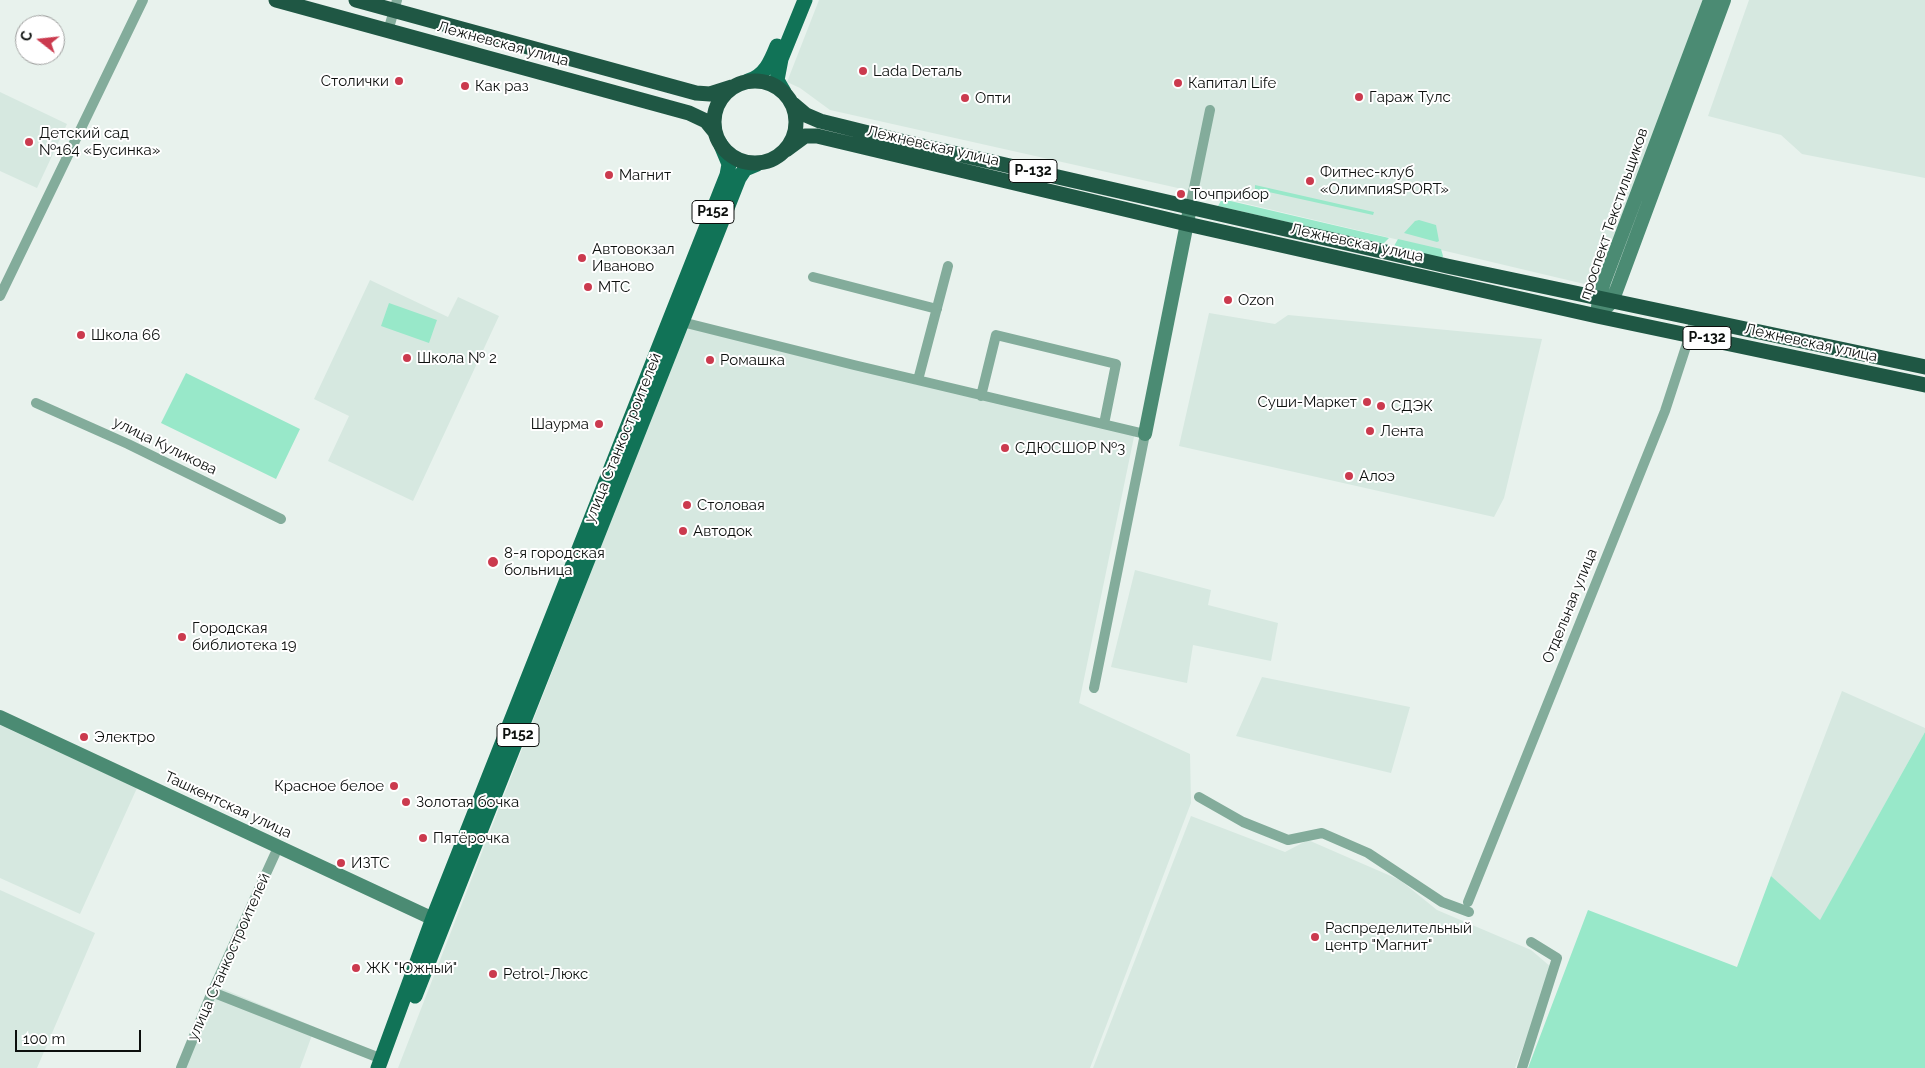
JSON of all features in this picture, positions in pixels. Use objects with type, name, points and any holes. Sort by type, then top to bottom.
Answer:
[{"type":"highway","name":"Лежневская улица","points":[[276,0],[689,113],[706,121],[718,138]]},
{"type":"highway","name":"Лежневская улица","points":[[356,0],[396,5],[696,93],[710,94],[732,87]]},
{"type":"highway","points":[[748,81],[766,82],[788,98],[795,112],[796,128],[786,150],[772,159],[757,164],[745,162],[734,157],[718,138],[714,117],[722,98],[732,87],[748,81]]},
{"type":"highway","name":"Лежневская улица","points":[[788,98],[806,115],[820,122],[1605,300],[1925,367]]},
{"type":"highway","name":"Лежневская улица","points":[[786,150],[805,136],[816,136],[1187,224],[1597,316],[1925,384]]},
{"type":"main road","points":[[748,81],[761,75],[770,62],[795,0]]},
{"type":"main road","points":[[788,98],[777,80],[779,67],[805,0]]},
{"type":"main road","name":"проспект Текстильщиков","points":[[1605,300],[1710,0]]},
{"type":"main road","name":"проспект Текстильщиков","points":[[1597,316],[1724,0]]},
{"type":"main road","name":"улица Станкостроителей","points":[[383,1065],[727,176],[729,164],[718,138]]},
{"type":"main road","name":"улица Станкостроителей","points":[[436,925],[682,322],[740,174],[747,167],[757,164]]},
{"type":"main road","points":[[1145,434],[1190,207]]},
{"type":"main road","name":"Ташкентская улица","points":[[0,717],[106,771],[436,925]]},
{"type":"main road","name":"Ташкентская улица","points":[[0,726],[106,771]]},
{"type":"street","points":[[0,296],[143,0]]},
{"type":"street","points":[[388,31],[396,5]]},
{"type":"street","points":[[1190,207],[1210,110]]},
{"type":"street","points":[[918,380],[948,266]]},
{"type":"street","points":[[813,277],[937,309]]},
{"type":"street","name":"Отдельная улица","points":[[1199,797],[1243,822],[1288,840],[1322,833],[1368,853],[1442,902],[1468,907],[1665,411],[1695,319]]},
{"type":"street","points":[[682,322],[981,396],[1145,434],[1094,688]]},
{"type":"street","points":[[981,396],[996,335],[1116,364],[1104,424]]},
{"type":"street","name":"улица Куликова","points":[[36,403],[128,444],[281,519]]},
{"type":"street","name":"улица Станкостроителей","points":[[181,1068],[212,992],[276,850]]},
{"type":"street","points":[[1522,1068],[1557,958],[1531,942]]},
{"type":"street","points":[[212,992],[383,1065]]},
{"type":"shaded area","points":[[819,0],[1709,0],[1597,287],[1218,197],[830,110],[800,88],[787,82]]},
{"type":"shaded area","points":[[1749,0],[1925,0],[1925,178],[1802,154],[1781,135],[1708,116]]},
{"type":"shaded area","name":"Детский сад №164 «Бусинка»","points":[[0,92],[67,124],[37,188],[0,171]]},
{"type":"shaded area","name":"Школа № 2","points":[[370,280],[448,317],[458,297],[499,316],[413,501],[328,461],[349,416],[314,399]]},
{"type":"shaded area","points":[[1209,313],[1275,324],[1288,315],[1542,339],[1504,498],[1494,517],[1179,446]]},
{"type":"shaded area","points":[[687,325],[1135,432],[1079,703],[1190,754],[1191,803],[1090,1068],[398,1068]]},
{"type":"shaded area","points":[[1135,570],[1211,590],[1208,605],[1278,623],[1271,661],[1193,645],[1187,683],[1111,667]]},
{"type":"shaded area","points":[[1262,677],[1410,707],[1391,773],[1236,736]]},
{"type":"shaded area","points":[[1842,691],[1925,728],[1925,732],[1820,921],[1771,876]]},
{"type":"shaded area","points":[[0,725],[137,788],[80,914],[0,878]]},
{"type":"shaded area","name":"Распределительный центр \"Магнит\"","points":[[1191,816],[1285,852],[1308,840],[1400,880],[1437,910],[1531,950],[1551,967],[1539,1006],[1515,1068],[1093,1068]]},
{"type":"shaded area","points":[[0,890],[95,933],[37,1068],[0,1068]]},
{"type":"shaded area","points":[[216,986],[315,1027],[300,1068],[181,1068]]},
{"type":"green space","points":[[1255,185],[1374,212],[1373,215],[1255,189]]},
{"type":"green space","points":[[1222,199],[1389,238],[1383,244],[1218,206]]},
{"type":"green space","points":[[1419,220],[1436,225],[1439,241],[1404,233],[1415,221]]},
{"type":"green space","points":[[1398,239],[1441,249],[1443,256],[1442,258],[1396,248],[1394,246]]},
{"type":"green space","points":[[389,303],[437,320],[429,343],[381,326]]},
{"type":"green space","points":[[186,373],[300,429],[276,479],[161,423]]},
{"type":"green space","points":[[1925,732],[1925,1068],[1528,1068],[1588,910],[1737,967],[1771,876],[1820,920]]},
{"type":"place","name":"Lada Dеталь","points":[[863,71]]},
{"type":"place","name":"Столички","points":[[399,81]]},
{"type":"place","name":"Капитал Life","points":[[1178,83]]},
{"type":"place","name":"Как раз","points":[[465,86]]},
{"type":"place","name":"Гараж Тулс","points":[[1359,97]]},
{"type":"place","name":"Опти","points":[[965,98]]},
{"type":"place","name":"Детский сад №164 «Бусинка»","points":[[29,142]]},
{"type":"place","name":"Магнит","points":[[609,175]]},
{"type":"place","name":"Фитнес-клуб «ОлимпияSPORT»","points":[[1310,181]]},
{"type":"place","name":"Точприбор","points":[[1181,194]]},
{"type":"place","name":"Автовокзал Иваново","points":[[582,258]]},
{"type":"place","name":"МТС","points":[[588,287]]},
{"type":"place","name":"Ozon","points":[[1228,300]]},
{"type":"place","name":"Школа 66","points":[[81,335]]},
{"type":"place","name":"Школа № 2","points":[[407,358]]},
{"type":"place","name":"Ромашка","points":[[710,360]]},
{"type":"place","name":"Суши-Маркет","points":[[1367,402]]},
{"type":"place","name":"СДЭК","points":[[1381,406]]},
{"type":"place","name":"Шаурма","points":[[599,424]]},
{"type":"place","name":"Лента","points":[[1370,431]]},
{"type":"place","name":"СДЮСШОР №3","points":[[1005,448]]},
{"type":"place","name":"Алоэ","points":[[1349,476]]},
{"type":"place","name":"Столовая","points":[[687,505]]},
{"type":"place","name":"Автодок","points":[[683,531]]},
{"type":"place","name":"8-я городская больница","points":[[493,562]]},
{"type":"place","name":"Городская библиотека 19","points":[[182,637]]},
{"type":"place","name":"Электро","points":[[84,737]]},
{"type":"place","name":"Красное белое","points":[[394,786]]},
{"type":"place","name":"Золотая бочка","points":[[406,802]]},
{"type":"place","name":"Пятёрочка","points":[[423,838]]},
{"type":"place","name":"ИЗТС","points":[[341,863]]},
{"type":"place","name":"Распределительный центр \"Магнит\"","points":[[1315,937]]},
{"type":"place","name":"ЖК \"Южный\"","points":[[356,968]]},
{"type":"place","name":"Petrol-Люкс","points":[[493,974]]}]
